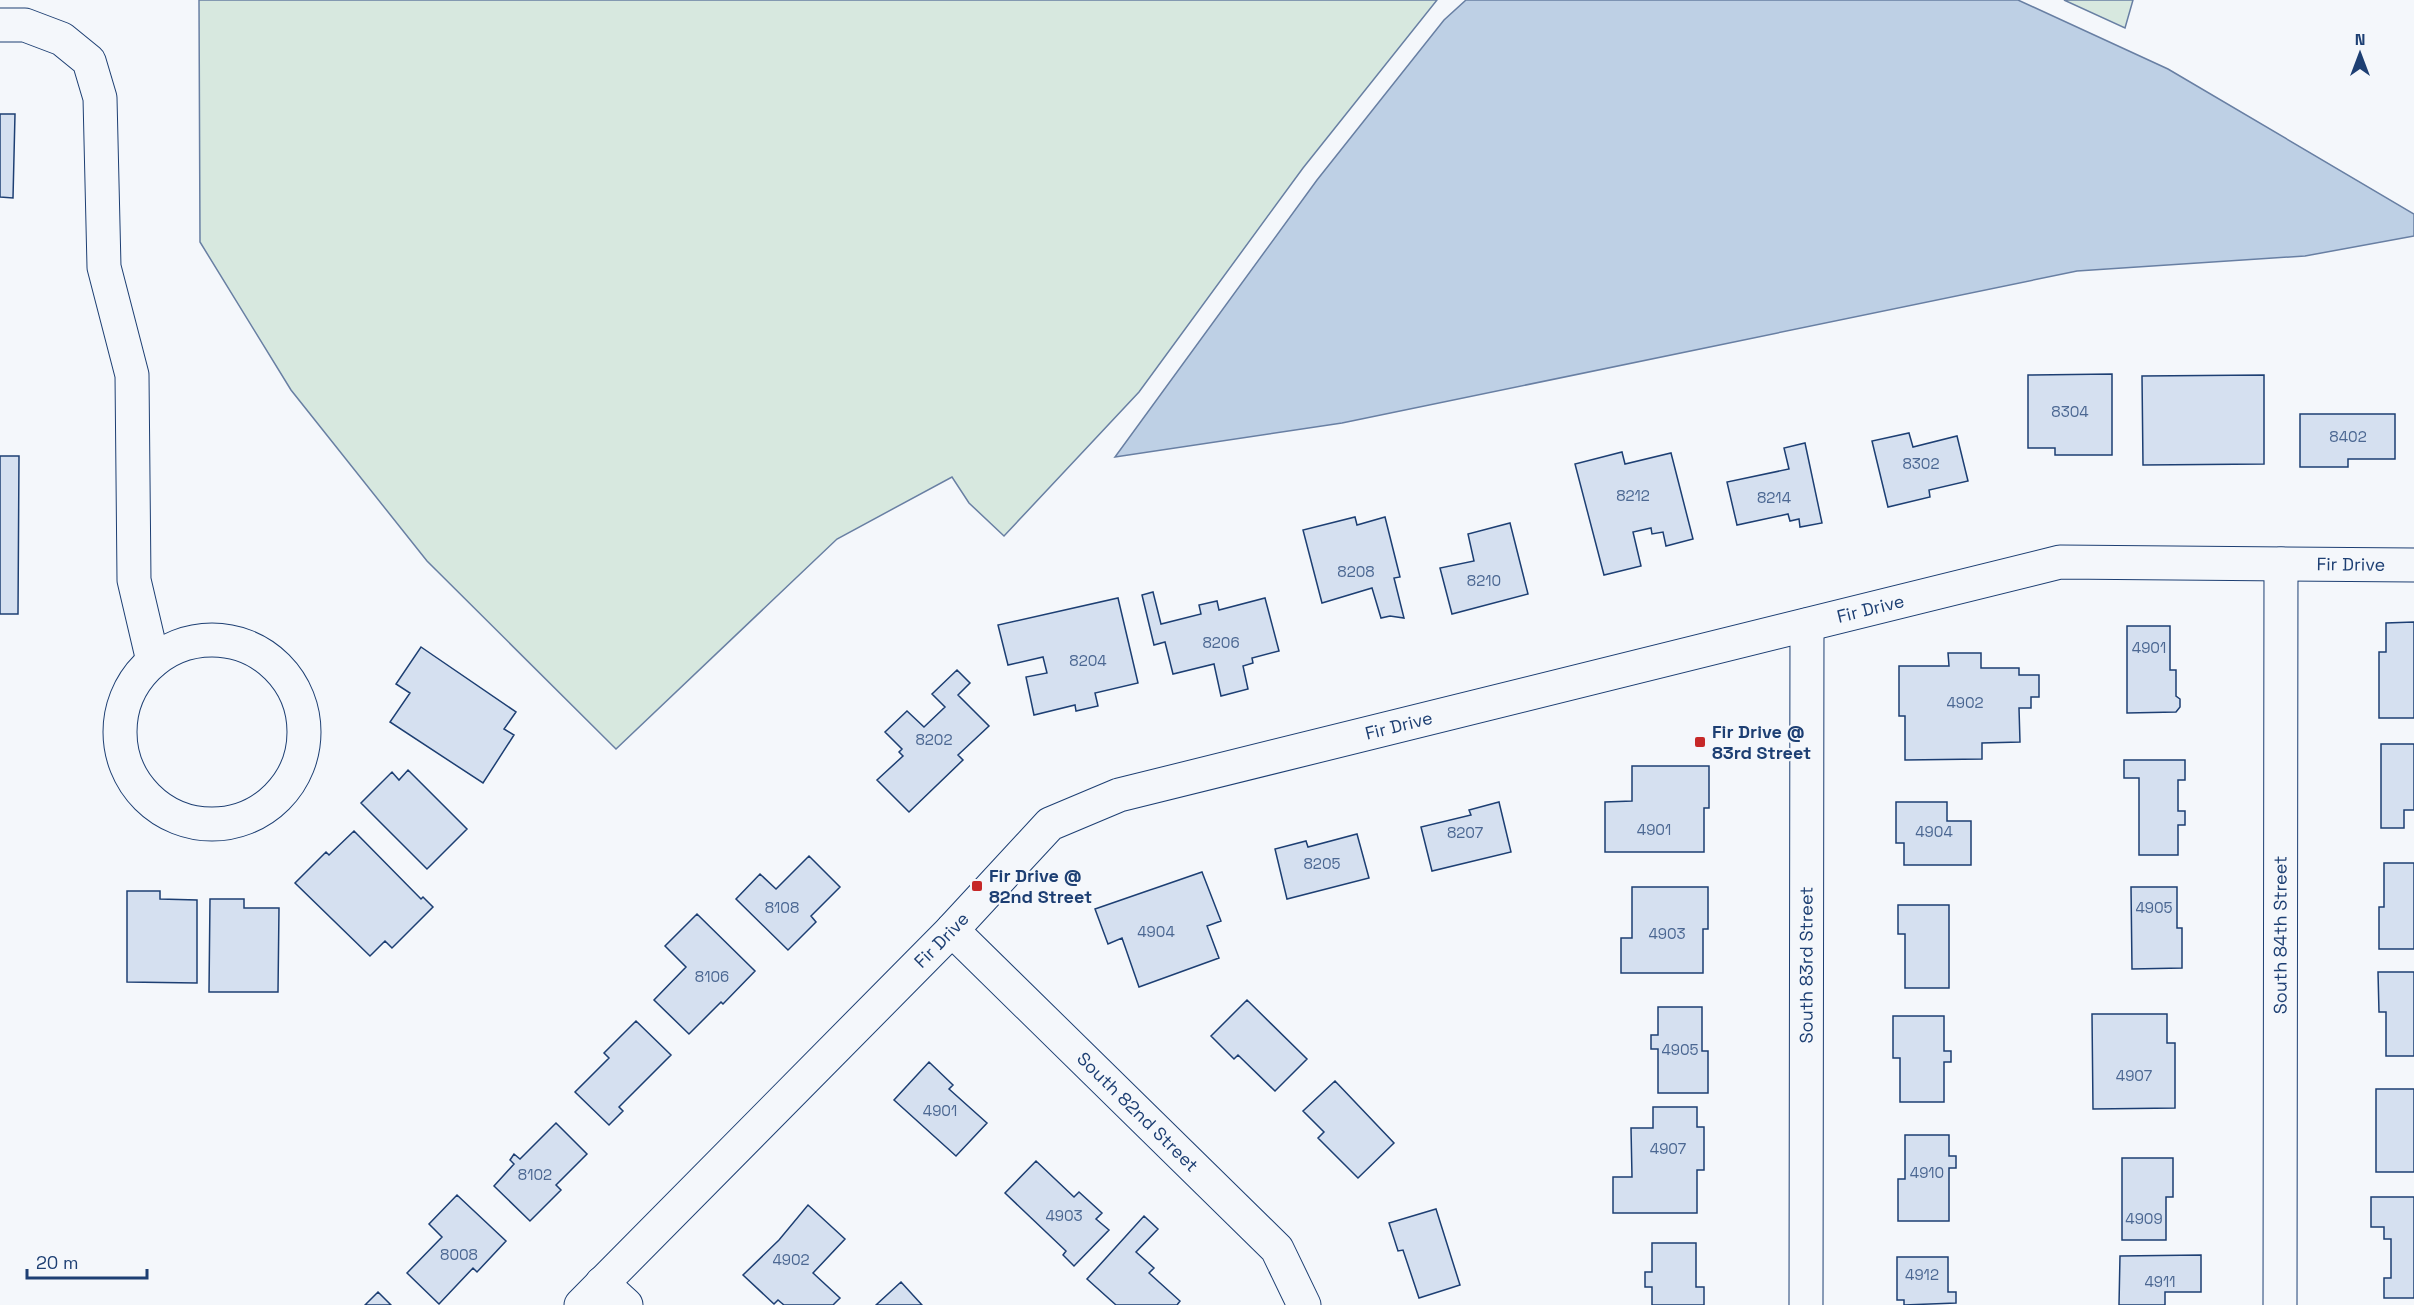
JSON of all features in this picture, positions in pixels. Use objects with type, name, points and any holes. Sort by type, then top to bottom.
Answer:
[{"type":"street","points":[[0,25],[25,25],[62,39],[89,61],[100,98],[104,267],[132,375],[134,580],[153,661]]},
{"type":"street","name":"Fir Drive","points":[[592,1294],[952,930],[1050,824],[1119,795],[2060,562],[2414,565]]},
{"type":"street","name":"South 84th Street","points":[[2280,1305],[2282,564]]},
{"type":"street","name":"South 83rd Street","points":[[1806,1305],[1807,626]]},
{"type":"street","points":[[209,639],[239,644],[267,657],[288,679],[301,706],[305,736],[298,766],[283,792],[260,812],[231,822],[200,824],[171,814],[146,796],[128,772],[120,742],[122,712],[133,684],[153,661],[180,645],[209,639]]},
{"type":"street","name":"South 82nd Street","points":[[952,930],[1277,1249],[1304,1305]]},
{"type":"street","points":[[592,1294],[626,1305]]},
{"type":"shaded area","points":[[199,0],[1437,0],[1303,168],[1139,392],[1004,536],[969,503],[952,477],[837,539],[616,749],[427,561],[291,390],[200,242]]},
{"type":"shaded area","points":[[2064,0],[2133,0],[2125,28]]},
{"type":"water","points":[[1466,0],[2018,0],[2168,69],[2414,214],[2414,236],[2305,256],[2077,271],[1342,423],[1115,457],[1317,180],[1444,20]]},
{"type":"building","points":[[0,114],[15,114],[13,198],[0,197]]},
{"type":"building","points":[[2112,374],[2112,455],[2055,455],[2055,448],[2028,448],[2028,375]]},
{"type":"building","points":[[2264,375],[2264,464],[2143,465],[2142,376]]},
{"type":"building","points":[[2300,414],[2395,414],[2395,459],[2348,459],[2348,467],[2300,467]]},
{"type":"building","points":[[1909,433],[1913,447],[1957,436],[1968,481],[1929,490],[1930,497],[1888,507],[1872,441]]},
{"type":"building","points":[[1805,443],[1822,523],[1800,527],[1799,519],[1790,521],[1788,514],[1737,525],[1727,482],[1789,469],[1784,448]]},
{"type":"building","points":[[1622,452],[1625,464],[1671,453],[1693,539],[1666,546],[1663,532],[1652,534],[1651,528],[1633,532],[1641,566],[1604,575],[1575,464]]},
{"type":"building","points":[[0,456],[19,456],[18,614],[0,614]]},
{"type":"building","points":[[1355,517],[1357,525],[1385,517],[1400,577],[1394,578],[1404,618],[1390,616],[1381,618],[1372,588],[1322,603],[1303,530]]},
{"type":"building","points":[[1510,523],[1528,594],[1452,614],[1440,568],[1474,561],[1468,534]]},
{"type":"building","points":[[1153,592],[1161,624],[1201,614],[1199,605],[1217,601],[1219,610],[1265,598],[1279,651],[1252,658],[1253,663],[1243,666],[1248,689],[1221,696],[1214,664],[1173,674],[1165,642],[1154,645],[1142,595]]},
{"type":"building","points":[[1118,598],[1138,683],[1095,693],[1098,706],[1076,711],[1075,705],[1034,715],[1026,677],[1047,673],[1043,657],[1008,665],[998,625]]},
{"type":"building","points":[[2414,622],[2414,718],[2379,718],[2379,652],[2386,652],[2386,623]]},
{"type":"building","points":[[2127,626],[2170,626],[2170,670],[2176,670],[2176,696],[2180,699],[2180,707],[2176,712],[2127,713]]},
{"type":"building","points":[[421,647],[516,712],[504,729],[514,735],[483,783],[390,722],[410,693],[396,684]]},
{"type":"building","points":[[1948,653],[1981,653],[1981,668],[2019,668],[2019,675],[2039,675],[2039,697],[2031,697],[2031,708],[2019,708],[2020,742],[1982,743],[1982,759],[1905,760],[1905,716],[1899,716],[1899,666],[1949,666]]},
{"type":"building","points":[[957,670],[970,683],[958,695],[989,726],[958,755],[963,760],[909,812],[877,780],[903,756],[899,752],[902,749],[885,732],[907,711],[924,727],[945,707],[932,694]]},
{"type":"building","points":[[2381,744],[2414,744],[2414,810],[2404,810],[2404,828],[2381,828]]},
{"type":"building","points":[[2124,760],[2185,760],[2185,780],[2178,780],[2178,811],[2185,811],[2185,825],[2178,825],[2178,855],[2139,855],[2139,778],[2124,778]]},
{"type":"building","points":[[1632,766],[1709,766],[1709,808],[1704,808],[1704,852],[1605,852],[1605,802],[1632,801]]},
{"type":"building","points":[[408,770],[467,829],[427,869],[361,803],[392,772],[399,780]]},
{"type":"building","points":[[1499,802],[1511,852],[1432,871],[1421,827],[1471,815],[1469,810]]},
{"type":"building","points":[[1896,802],[1947,802],[1947,821],[1971,821],[1971,865],[1904,865],[1904,843],[1896,843]]},
{"type":"building","points":[[354,831],[421,899],[423,897],[433,907],[392,948],[385,941],[370,956],[295,883],[326,852],[329,855]]},
{"type":"building","points":[[1357,834],[1369,878],[1287,899],[1275,849],[1306,841],[1308,847]]},
{"type":"building","points":[[809,856],[840,887],[811,916],[816,922],[788,950],[736,899],[760,874],[776,889]]},
{"type":"building","points":[[2384,863],[2414,863],[2414,949],[2379,949],[2379,907],[2384,907]]},
{"type":"building","points":[[1202,872],[1221,921],[1207,926],[1219,958],[1139,987],[1122,938],[1108,944],[1095,909]]},
{"type":"building","points":[[1632,887],[1708,887],[1708,929],[1703,929],[1703,973],[1621,973],[1621,938],[1632,938]]},
{"type":"building","points":[[2131,887],[2177,887],[2177,928],[2182,928],[2182,968],[2132,969]]},
{"type":"building","points":[[127,891],[160,891],[160,899],[197,900],[197,983],[127,982]]},
{"type":"building","points":[[210,899],[244,899],[244,908],[279,908],[278,992],[209,992]]},
{"type":"building","points":[[1898,905],[1949,905],[1949,988],[1905,988],[1905,934],[1898,934]]},
{"type":"building","points":[[697,914],[755,971],[689,1034],[654,1000],[686,967],[665,946]]},
{"type":"building","points":[[2378,972],[2414,972],[2414,1056],[2386,1056],[2386,1012],[2379,1012]]},
{"type":"building","points":[[1247,1000],[1307,1059],[1275,1091],[1238,1055],[1234,1059],[1211,1036]]},
{"type":"building","points":[[1658,1007],[1702,1007],[1702,1051],[1708,1051],[1708,1093],[1658,1093],[1658,1049],[1651,1049],[1651,1035],[1658,1035]]},
{"type":"building","points":[[2092,1014],[2167,1014],[2167,1043],[2175,1043],[2175,1108],[2093,1109]]},
{"type":"building","points":[[1893,1016],[1944,1016],[1944,1051],[1951,1051],[1951,1062],[1944,1062],[1944,1102],[1900,1102],[1900,1058],[1893,1058]]},
{"type":"building","points":[[636,1021],[671,1055],[619,1107],[623,1111],[609,1125],[575,1092],[609,1058],[604,1053]]},
{"type":"building","points":[[929,1062],[953,1085],[949,1089],[987,1123],[956,1156],[894,1100]]},
{"type":"building","points":[[1335,1081],[1394,1143],[1358,1178],[1318,1138],[1324,1132],[1303,1111]]},
{"type":"building","points":[[2376,1089],[2414,1089],[2414,1172],[2376,1172]]},
{"type":"building","points":[[1653,1107],[1697,1107],[1697,1127],[1704,1127],[1704,1170],[1697,1170],[1697,1213],[1613,1213],[1613,1177],[1632,1177],[1631,1128],[1653,1128]]},
{"type":"building","points":[[556,1123],[587,1154],[556,1185],[561,1190],[530,1221],[494,1186],[514,1164],[510,1160],[514,1154],[520,1159]]},
{"type":"building","points":[[1905,1135],[1949,1135],[1949,1156],[1956,1156],[1956,1168],[1949,1168],[1949,1221],[1898,1221],[1898,1179],[1905,1179]]},
{"type":"building","points":[[2122,1158],[2173,1158],[2173,1197],[2166,1197],[2166,1240],[2122,1240]]},
{"type":"building","points":[[1036,1161],[1074,1197],[1079,1192],[1102,1213],[1096,1219],[1109,1230],[1074,1266],[1063,1255],[1066,1251],[1005,1193]]},
{"type":"building","points":[[457,1195],[506,1241],[477,1272],[473,1268],[439,1304],[407,1273],[442,1237],[429,1224]]},
{"type":"building","points":[[2371,1197],[2414,1197],[2414,1298],[2384,1298],[2384,1278],[2391,1278],[2391,1239],[2384,1239],[2384,1227],[2371,1227]]},
{"type":"building","points":[[808,1205],[845,1239],[813,1273],[840,1298],[833,1305],[784,1305],[778,1300],[774,1304],[743,1275],[779,1240]]},
{"type":"building","points":[[1436,1209],[1460,1285],[1419,1298],[1403,1250],[1398,1251],[1389,1223]]},
{"type":"building","points":[[1144,1216],[1158,1229],[1136,1252],[1154,1268],[1149,1273],[1180,1301],[1177,1305],[1116,1305],[1087,1279]]},
{"type":"building","points":[[1652,1243],[1696,1243],[1696,1287],[1704,1287],[1704,1305],[1652,1305],[1652,1287],[1645,1287],[1645,1272],[1652,1272]]},
{"type":"building","points":[[2201,1255],[2201,1292],[2165,1292],[2165,1305],[2119,1305],[2120,1256]]},
{"type":"building","points":[[1897,1257],[1948,1257],[1948,1292],[1956,1292],[1956,1303],[1904,1305],[1904,1300],[1897,1300]]},
{"type":"building","points":[[901,1282],[922,1305],[876,1305]]},
{"type":"building","points":[[378,1292],[391,1305],[365,1305]]},
{"type":"place","name":"Fir Drive @ 83rd Street","points":[[1700,742]]},
{"type":"place","name":"Fir Drive @ 82nd Street","points":[[977,886]]}]
